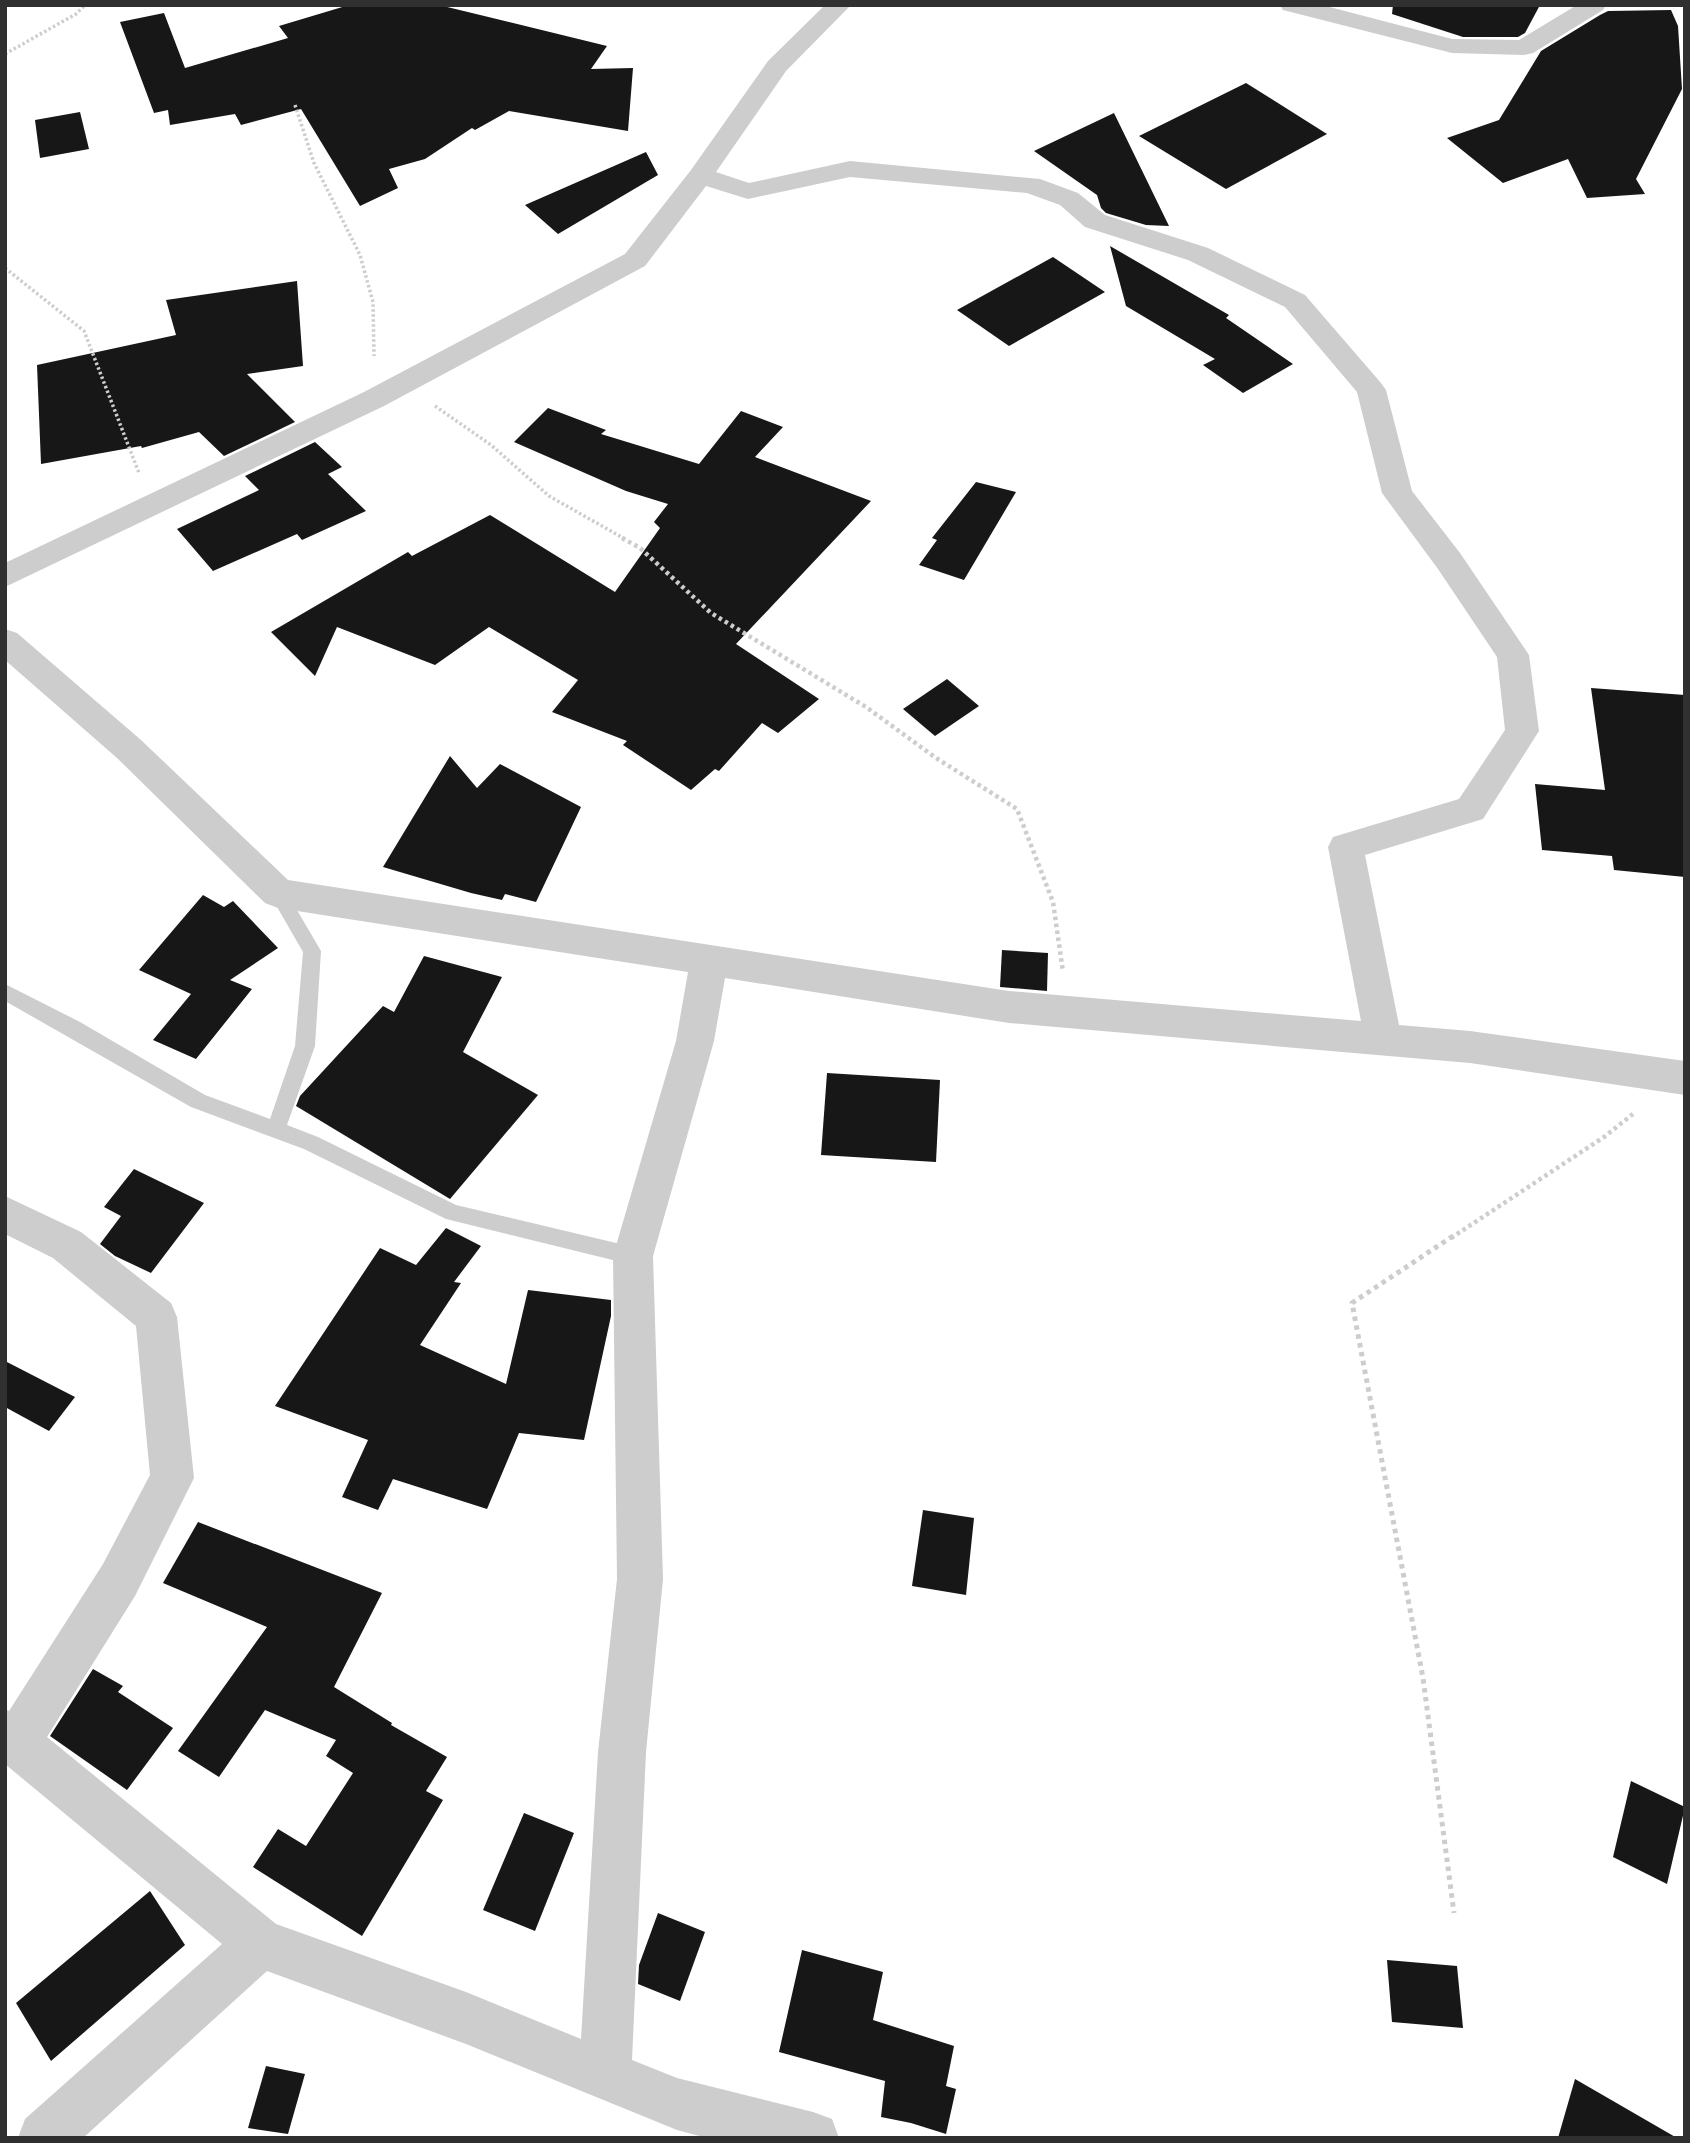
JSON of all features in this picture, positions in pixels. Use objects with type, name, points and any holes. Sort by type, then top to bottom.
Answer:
[{"type":"street","points":[[5,576],[374,399],[635,260],[700,176],[777,66],[839,5]]},
{"type":"street","points":[[1292,5],[1452,46],[1524,48],[1594,5]]},
{"type":"street","points":[[700,176],[748,191],[850,169],[1031,185],[1069,199],[1095,221],[1198,254],[1295,301],[1371,390],[1397,493],[1449,561],[1513,655],[1522,731],[1471,809],[1346,846],[1383,1039]]},
{"type":"street","points":[[5,641],[129,749],[278,893],[1009,1007],[1470,1047],[1682,1078]]},
{"type":"street","points":[[605,2075],[622,1752],[640,1579],[633,1256],[695,1041],[709,960]]},
{"type":"street","points":[[5,1214],[66,1245],[156,1318],[172,1478],[119,1580],[11,1738],[260,1943],[466,2018],[677,2104],[813,2138]]},
{"type":"street","points":[[44,2138],[260,1943]]},
{"type":"lane","points":[[276,1129],[304,1045],[312,951],[278,893]]},
{"type":"lane","points":[[5,992],[198,1101],[311,1143],[453,1213],[633,1256]]},
{"type":"path","points":[[5,54],[76,14],[85,5]]},
{"type":"path","points":[[295,105],[314,163],[360,255],[373,302],[374,399]]},
{"type":"path","points":[[5,268],[84,331],[131,446],[149,507]]},
{"type":"path","points":[[403,383],[491,445],[550,496],[640,548],[711,613],[866,707],[936,758],[1017,809],[1053,902],[1069,1013]]},
{"type":"path","points":[[1454,1913],[1423,1678],[1352,1304],[1604,1137],[1682,1078]]},
{"type":"building","points":[[349,5],[439,5],[607,46],[591,69],[633,68],[628,131],[509,111],[475,130],[472,128],[425,159],[389,169],[398,188],[360,206],[301,109],[241,125],[235,114],[170,125],[168,110],[154,113],[120,22],[164,13],[185,68],[288,38],[279,26]]},
{"type":"building","points":[[1393,5],[1540,5],[1525,33],[1518,37],[1463,37],[1392,14]]},
{"type":"building","points":[[1671,10],[1678,26],[1682,89],[1636,179],[1645,194],[1587,198],[1568,159],[1503,183],[1447,138],[1499,120],[1541,51],[1600,15],[1608,11]]},
{"type":"building","points":[[1246,83],[1327,134],[1226,189],[1139,136]]},
{"type":"building","points":[[80,112],[89,149],[40,158],[35,120]]},
{"type":"building","points":[[1114,113],[1169,226],[1146,225],[1106,213],[1101,208],[1097,195],[1034,151]]},
{"type":"building","points":[[646,152],[658,175],[558,234],[525,205]]},
{"type":"building","points":[[1110,246],[1229,315],[1226,318],[1293,364],[1243,393],[1203,365],[1215,359],[1126,306]]},
{"type":"building","points":[[1053,257],[1105,292],[1009,346],[957,310]]},
{"type":"building","points":[[297,281],[303,366],[247,374],[295,422],[224,456],[199,432],[142,448],[141,446],[41,464],[37,365],[176,335],[166,300]]},
{"type":"building","points":[[548,408],[606,430],[601,434],[699,464],[741,411],[783,427],[755,457],[871,501],[736,644],[819,699],[778,733],[762,723],[719,771],[715,769],[691,790],[623,745],[627,741],[552,712],[578,680],[489,627],[435,665],[337,627],[315,676],[271,632],[408,552],[412,556],[490,515],[615,592],[660,528],[654,522],[668,504],[626,491],[514,442]]},
{"type":"building","points":[[315,442],[342,467],[328,474],[366,511],[302,540],[297,534],[213,571],[177,529],[259,490],[245,476]]},
{"type":"building","points":[[976,482],[1016,492],[964,580],[919,565],[937,540],[932,538]]},
{"type":"building","points":[[947,679],[979,706],[935,736],[903,709]]},
{"type":"building","points":[[1591,688],[1685,695],[1685,877],[1614,870],[1612,856],[1542,850],[1535,784],[1605,790]]},
{"type":"building","points":[[450,756],[477,788],[500,764],[581,807],[536,902],[505,894],[502,900],[471,893],[383,867]]},
{"type":"building","points":[[203,895],[224,907],[233,901],[278,948],[230,980],[252,989],[196,1059],[153,1040],[191,994],[139,970]]},
{"type":"building","points":[[1002,950],[1048,953],[1047,991],[1000,987]]},
{"type":"building","points":[[424,956],[502,977],[463,1052],[538,1095],[450,1199],[296,1106],[300,1096],[383,1006],[394,1012]]},
{"type":"building","points":[[827,1073],[940,1080],[936,1162],[821,1155]]},
{"type":"building","points":[[134,1169],[204,1203],[151,1273],[115,1256],[100,1244],[121,1216],[104,1207]]},
{"type":"building","points":[[446,1228],[481,1246],[454,1282],[461,1283],[420,1345],[506,1384],[528,1290],[611,1300],[611,1316],[584,1440],[519,1433],[487,1509],[393,1479],[378,1510],[342,1497],[368,1440],[275,1406],[380,1248],[416,1265]]},
{"type":"building","points":[[5,1361],[75,1397],[49,1431],[5,1407]]},
{"type":"building","points":[[923,1510],[974,1518],[966,1595],[912,1586]]},
{"type":"building","points":[[198,1522],[382,1593],[334,1687],[392,1723],[391,1725],[447,1757],[426,1791],[443,1800],[362,1936],[253,1867],[278,1829],[306,1846],[353,1773],[326,1756],[336,1740],[265,1710],[219,1777],[178,1751],[267,1627],[163,1583]]},
{"type":"building","points":[[93,1669],[123,1686],[118,1692],[173,1728],[127,1790],[50,1736]]},
{"type":"building","points":[[1631,1781],[1685,1807],[1667,1884],[1613,1857]]},
{"type":"building","points":[[524,1813],[574,1833],[535,1931],[483,1910]]},
{"type":"building","points":[[150,1891],[185,1945],[51,2061],[16,2003]]},
{"type":"building","points":[[658,1913],[705,1932],[680,2001],[638,1984],[639,1965]]},
{"type":"building","points":[[802,1950],[883,1972],[873,2020],[954,2046],[946,2086],[956,2089],[946,2134],[881,2117],[885,2081],[779,2052]]},
{"type":"building","points":[[1387,1960],[1457,1966],[1463,2028],[1392,2022]]},
{"type":"building","points":[[266,2066],[305,2074],[288,2134],[248,2128]]},
{"type":"building","points":[[1575,2079],[1677,2138],[1558,2138]]}]
